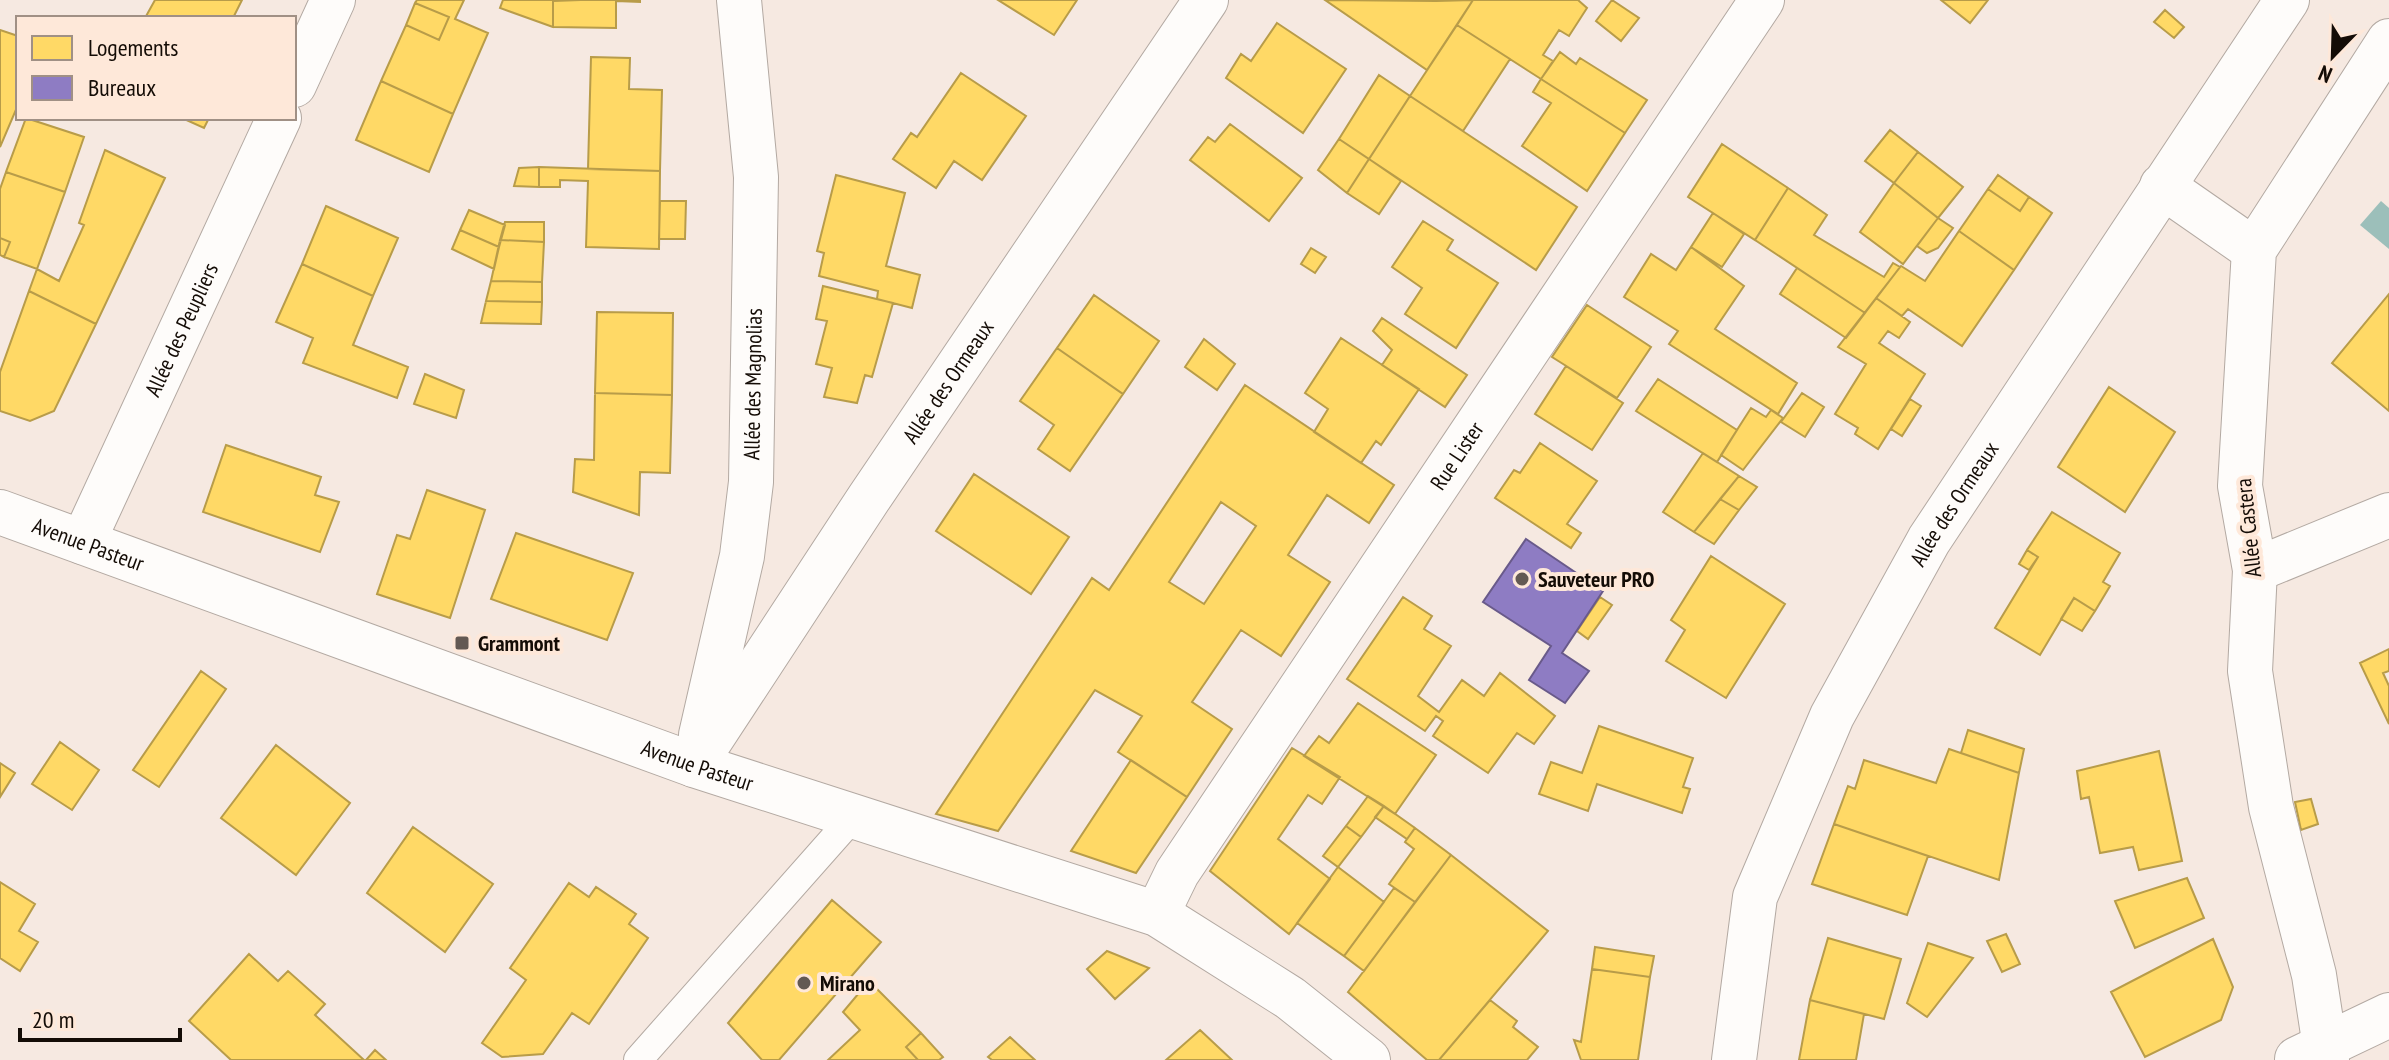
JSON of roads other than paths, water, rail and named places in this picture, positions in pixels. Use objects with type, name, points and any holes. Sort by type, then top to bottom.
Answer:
[{"type":"street","points":[[296,81],[333,0]]},
{"type":"street","name":"Allée des Magnolias","points":[[694,765],[742,556],[751,482],[756,177],[739,0]]},
{"type":"street","name":"Allée des Ormeaux","points":[[694,765],[869,498],[1206,0]]},
{"type":"street","name":"Rue Lister","points":[[1157,914],[1177,873],[1762,0]]},
{"type":"street","name":"Allée des Ormeaux","points":[[1734,1060],[1755,897],[1832,716],[1929,540],[2287,0]]},
{"type":"street","name":"Allée Castera","points":[[2315,1056],[2314,975],[2271,807],[2250,671],[2255,570],[2240,486],[2254,250],[2389,41]]},
{"type":"street","name":"Allée des Peupliers","points":[[83,542],[278,120]]},
{"type":"street","points":[[2162,186],[2254,250]]},
{"type":"street","name":"Avenue Pasteur","points":[[0,512],[694,765],[1157,914],[1290,998],[1368,1060]]},
{"type":"street","points":[[2255,570],[2389,515]]},
{"type":"street","points":[[2315,1056],[2389,1015]]},
{"type":"lane","points":[[638,1060],[853,817]]},
{"type":"water","points":[[2381,201],[2389,208],[2389,249],[2360,225]]},
{"type":"place","name":"Sauveteur PRO","points":[[1522,579]]},
{"type":"place","name":"Grammont","points":[[462,643]]},
{"type":"place","name":"Mirano","points":[[804,983]]}]
